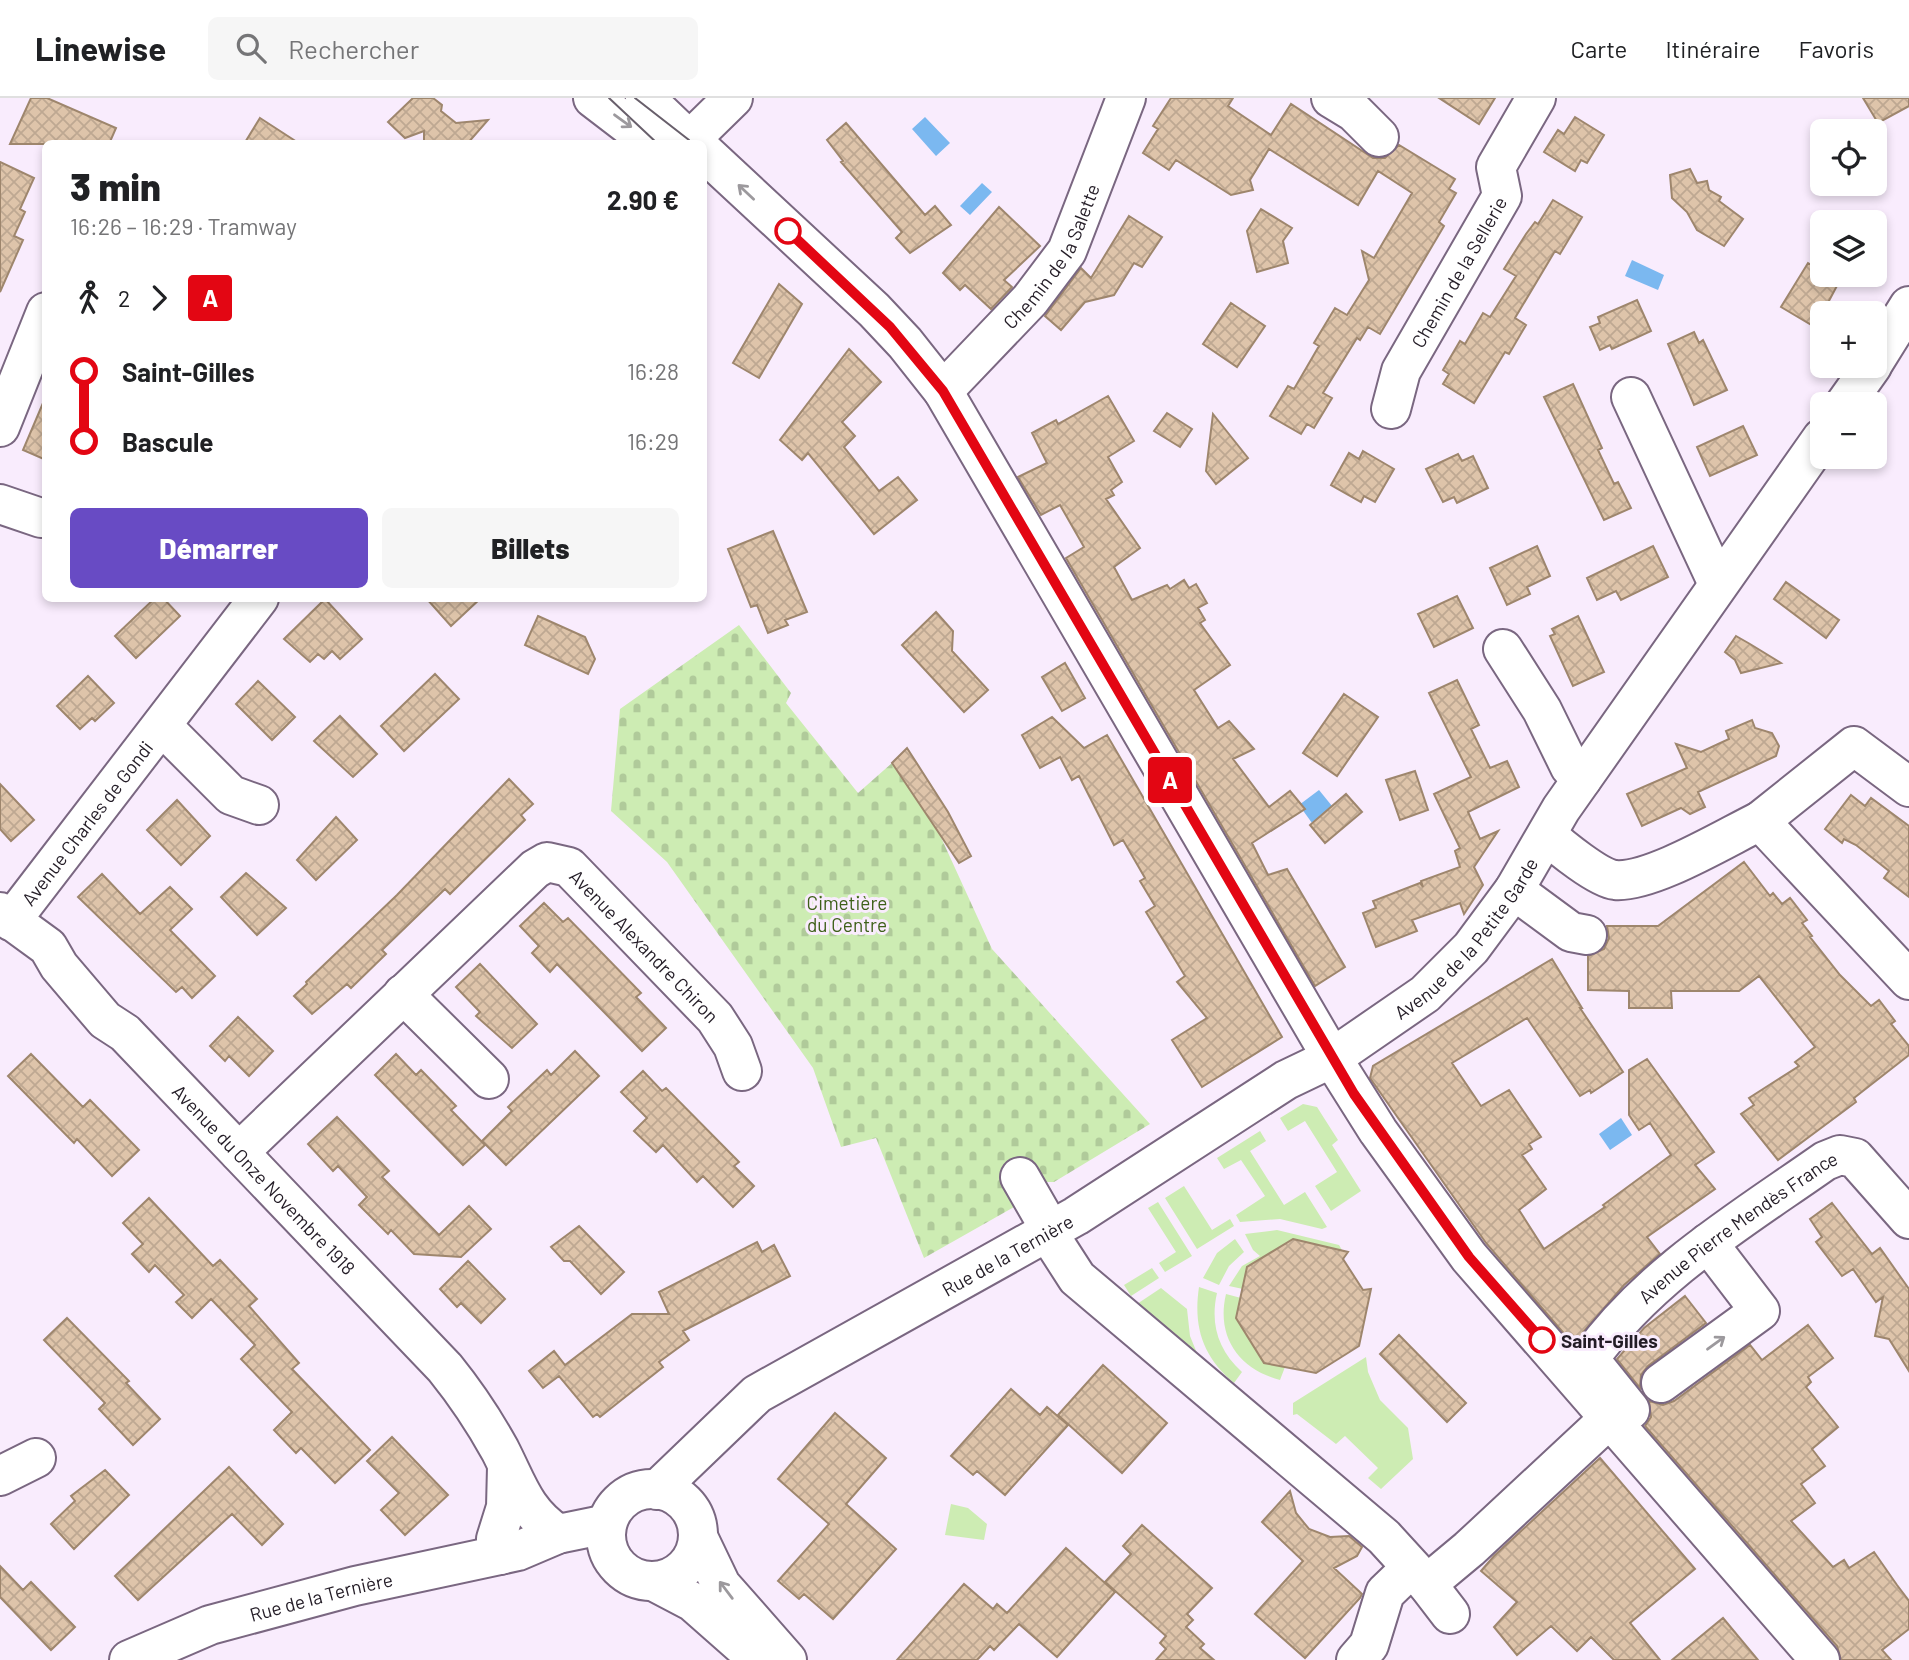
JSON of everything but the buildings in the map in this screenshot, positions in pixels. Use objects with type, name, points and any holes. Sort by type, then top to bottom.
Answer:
[{"type":"street","points":[[593,98],[675,140]]},
{"type":"street","points":[[645,98],[681,140]]},
{"type":"street","points":[[690,140],[733,98]]},
{"type":"street","name":"Chemin de la Salette","points":[[943,391],[1030,300],[1067,251],[1126,98]]},
{"type":"street","points":[[1331,98],[1354,112],[1379,137]]},
{"type":"street","name":"Chemin de la Sellerie","points":[[1391,409],[1401,371],[1502,196],[1496,167],[1536,98]]},
{"type":"street","points":[[707,164],[874,310],[905,343],[943,391],[1324,1062]]},
{"type":"street","points":[[707,189],[887,358],[936,418],[1324,1062],[1469,1257],[1618,1417],[1820,1660]]},
{"type":"street","points":[[1887,341],[1909,306]]},
{"type":"street","points":[[0,427],[42,322]]},
{"type":"street","points":[[1631,397],[1718,584]]},
{"type":"street","name":"Avenue de la Petite Garde","points":[[1324,1062],[1425,994],[1471,948],[1514,890],[1582,779],[1810,455]]},
{"type":"street","points":[[0,504],[41,518]]},
{"type":"street","name":"Avenue Charles de Gondi","points":[[6,917],[162,726],[256,602]]},
{"type":"street","points":[[1503,649],[1542,710],[1570,767],[1582,779]]},
{"type":"street","name":"Avenue Charles de Gondi","points":[[162,726],[231,795],[258,805]]},
{"type":"street","points":[[1547,835],[1569,853],[1612,880],[1642,878],[1760,821],[1854,746],[1909,787]]},
{"type":"street","points":[[1760,821],[1909,980]]},
{"type":"street","name":"Avenue Alexandre Chiron","points":[[239,1152],[535,869],[555,861],[569,867],[715,1018],[733,1046],[742,1071]]},
{"type":"street","points":[[1514,890],[1571,932],[1587,935]]},
{"type":"street","name":"Avenue du Onze Novembre 1918","points":[[6,917],[48,947],[59,966],[105,1020],[125,1033],[445,1368],[468,1397],[530,1511],[558,1534]]},
{"type":"street","points":[[403,994],[488,1079]]},
{"type":"street","name":"Rue de la Ternière","points":[[657,1490],[704,1448],[721,1427],[757,1394],[1050,1232],[1286,1080],[1324,1062]]},
{"type":"street","name":"Avenue Pierre Mendès France","points":[[1618,1417],[1589,1359],[1609,1332],[1675,1267],[1825,1161],[1840,1155],[1855,1158],[1909,1219]]},
{"type":"street","points":[[1020,1177],[1077,1278],[1384,1538],[1450,1614]]},
{"type":"street","points":[[1661,1383],[1760,1311],[1708,1243]]},
{"type":"street","points":[[1361,1658],[1369,1645],[1385,1593],[1469,1549],[1618,1417]]},
{"type":"street","points":[[1618,1417],[1797,1660]]},
{"type":"street","name":"Rue de la Ternière","points":[[694,1524],[704,1448]]},
{"type":"street","points":[[0,1476],[36,1458]]},
{"type":"street","name":"Avenue du Onze Novembre 1918","points":[[506,1465],[506,1507],[496,1539],[509,1553]]},
{"type":"street","points":[[759,1660],[693,1602],[653,1581],[629,1575],[609,1541],[617,1505],[629,1495],[657,1490],[679,1498],[694,1524],[720,1585],[787,1660]]},
{"type":"street","points":[[653,1581],[682,1570],[693,1555],[694,1524]]},
{"type":"street","name":"Rue de la Ternière","points":[[509,1553],[558,1534],[609,1541]]},
{"type":"street","name":"Rue de la Ternière","points":[[129,1660],[210,1625],[355,1586],[509,1553],[609,1541]]},
{"type":"green space","name":"Cimetière du Centre","points":[[739,625],[791,693],[786,703],[858,793],[892,763],[939,833],[992,949],[1150,1124],[1054,1182],[1028,1182],[1023,1202],[924,1258],[876,1138],[841,1147],[813,1068],[667,862],[611,811],[620,709]]},
{"type":"green space","points":[[1303,1104],[1317,1107],[1338,1140],[1332,1145],[1361,1191],[1331,1211],[1315,1186],[1337,1172],[1305,1121],[1288,1131],[1280,1118]]},
{"type":"green space","points":[[1260,1131],[1266,1141],[1250,1151],[1284,1205],[1305,1192],[1327,1227],[1322,1229],[1280,1219],[1240,1222],[1236,1215],[1265,1196],[1241,1160],[1224,1169],[1217,1158]]},
{"type":"green space","points":[[1184,1186],[1212,1230],[1230,1219],[1234,1226],[1197,1249],[1165,1198]]},
{"type":"green space","points":[[1158,1202],[1192,1256],[1165,1272],[1159,1263],[1176,1252],[1148,1208]]},
{"type":"green space","points":[[1277,1230],[1339,1245],[1342,1250],[1293,1239],[1243,1289],[1229,1286],[1242,1266],[1260,1256],[1253,1250],[1245,1234]]},
{"type":"green space","points":[[1235,1239],[1244,1252],[1229,1266],[1219,1285],[1203,1278],[1217,1253]]},
{"type":"green space","points":[[1152,1268],[1159,1278],[1131,1296],[1124,1285]]},
{"type":"green space","points":[[1199,1287],[1217,1293],[1215,1315],[1218,1336],[1227,1355],[1242,1372],[1234,1383],[1215,1363],[1203,1340],[1198,1315]]},
{"type":"green space","points":[[1161,1288],[1187,1309],[1190,1336],[1201,1363],[1128,1310]]},
{"type":"green space","points":[[1226,1294],[1241,1298],[1285,1367],[1280,1380],[1252,1368],[1233,1349],[1224,1324]]},
{"type":"green space","points":[[1366,1357],[1368,1372],[1380,1400],[1408,1428],[1413,1459],[1381,1489],[1368,1478],[1378,1468],[1345,1436],[1336,1444],[1297,1414],[1293,1415],[1293,1403]]},
{"type":"green space","points":[[951,1504],[968,1508],[987,1524],[984,1540],[945,1535]]},
{"type":"water","points":[[925,117],[950,143],[936,156],[912,129]]},
{"type":"water","points":[[982,183],[992,192],[970,215],[960,206]]},
{"type":"water","points":[[1632,260],[1664,275],[1658,290],[1625,276]]},
{"type":"water","points":[[1319,790],[1332,806],[1312,823],[1299,805]]},
{"type":"water","points":[[1621,1118],[1632,1135],[1610,1150],[1599,1134]]},
{"type":"tram line","points":[[609,98],[654,140]]},
{"type":"tram line","points":[[635,98],[689,140]]},
{"type":"tram line","name":"A","points":[[788,231],[874,310],[905,343],[943,391],[1354,1094],[1415,1185],[1469,1257],[1542,1340]]},
{"type":"place","name":"Saint-Gilles","points":[[1542,1340]]}]
